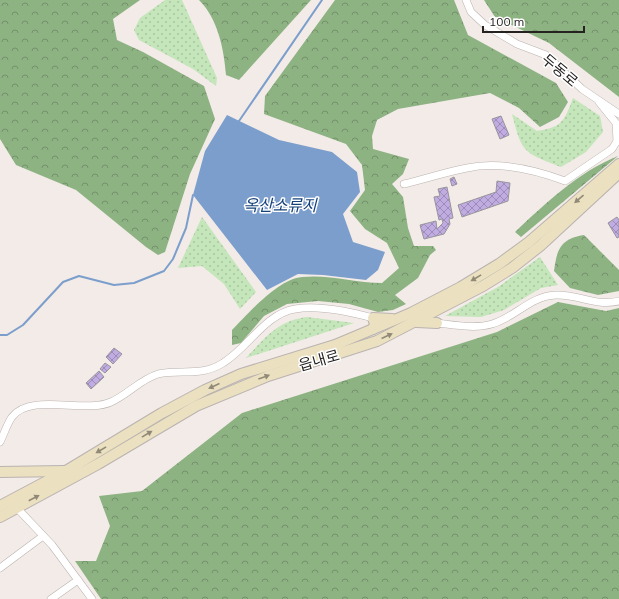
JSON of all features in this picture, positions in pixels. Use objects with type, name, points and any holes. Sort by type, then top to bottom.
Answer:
[{"type":"street","name":"두동로","points":[[466,0],[471,12],[485,25],[517,44],[546,54],[582,89],[599,102],[619,114]]},
{"type":"street","points":[[404,184],[468,168],[503,166],[520,168],[565,181],[612,149],[617,141],[616,123],[599,102]]},
{"type":"street","points":[[0,442],[13,416],[22,409],[33,406],[50,405],[97,406],[111,402],[158,374],[195,373],[208,370],[222,364],[233,356],[273,318],[295,309],[341,311],[373,324],[395,319],[461,286],[499,264],[529,242],[619,164]]},
{"type":"street","name":"읍내로","points":[[0,517],[98,464],[196,406],[268,376],[359,348],[417,322],[512,268],[540,246],[619,173]]},
{"type":"street","points":[[417,322],[472,326],[492,324],[542,296],[565,295],[603,303],[619,300]]},
{"type":"street","points":[[432,313],[437,323]]},
{"type":"street","name":"읍내로","points":[[0,506],[66,471],[162,413],[205,390],[241,374],[335,345],[373,324]]},
{"type":"street","points":[[0,472],[66,471]]},
{"type":"street","points":[[17,508],[43,536],[92,599]]},
{"type":"street","points":[[0,568],[43,536]]},
{"type":"street","points":[[51,599],[78,580]]},
{"type":"green space","points":[[0,0],[140,0],[113,19],[117,40],[143,52],[204,86],[215,119],[190,174],[165,252],[158,255],[146,247],[76,190],[16,165],[0,139]]},
{"type":"green space","points":[[165,0],[182,0],[217,78],[216,86],[193,69],[139,40],[134,30],[140,18]]},
{"type":"green space","points":[[199,0],[311,0],[239,80],[226,75],[224,55],[219,35],[211,16]]},
{"type":"green space","points":[[335,0],[454,0],[468,35],[556,83],[568,102],[559,117],[540,127],[519,108],[490,93],[398,109],[377,120],[372,136],[373,149],[409,159],[403,174],[392,184],[403,197],[408,228],[414,246],[433,246],[436,250],[430,255],[418,278],[395,295],[406,304],[393,310],[378,312],[349,304],[318,301],[287,304],[264,316],[241,343],[232,345],[232,330],[264,298],[283,284],[293,279],[312,276],[382,283],[399,268],[387,243],[365,229],[350,211],[365,190],[362,165],[346,144],[264,114],[265,96]]},
{"type":"green space","points":[[484,0],[619,0],[619,97],[549,43],[495,17]]},
{"type":"green space","points":[[573,98],[600,116],[603,132],[586,152],[561,167],[539,158],[526,150],[519,137],[512,114],[537,131],[552,128],[564,118]]},
{"type":"green space","points":[[618,156],[521,237],[515,232],[551,199],[576,179]]},
{"type":"green space","points":[[202,217],[256,292],[240,309],[224,284],[202,266],[178,268]]},
{"type":"green space","points":[[584,235],[619,270],[619,291],[598,295],[570,288],[554,271],[558,251],[561,246],[570,239]]},
{"type":"green space","points":[[540,257],[558,285],[541,288],[504,310],[481,317],[445,316],[498,287]]},
{"type":"green space","points":[[558,302],[606,311],[619,308],[619,599],[101,599],[75,561],[96,561],[110,526],[99,496],[142,491],[242,413],[497,332]]},
{"type":"green space","points":[[307,317],[354,323],[246,358],[266,337],[280,326],[297,319]]},
{"type":"water","name":"옥산소류지","points":[[227,115],[279,140],[332,152],[357,172],[360,192],[343,214],[353,242],[385,252],[378,270],[366,280],[323,275],[298,274],[267,290],[193,195],[205,151]]},
{"type":"building","points":[[501,116],[509,135],[500,139],[492,119]]},
{"type":"building","points":[[454,177],[457,184],[452,186],[450,179]]},
{"type":"building","points":[[497,181],[510,183],[508,201],[462,217],[458,205],[496,192]]},
{"type":"building","points":[[447,187],[453,218],[449,219],[450,224],[444,234],[424,239],[420,225],[436,221],[437,229],[443,223],[442,219],[439,220],[434,197],[440,196],[438,189]]},
{"type":"building","points":[[617,217],[619,220],[619,237],[617,238],[608,223]]},
{"type":"building","points":[[114,348],[122,354],[113,364],[106,357]]},
{"type":"building","points":[[105,363],[111,367],[105,373],[100,369]]},
{"type":"building","points":[[99,371],[104,377],[91,389],[86,383]]},
{"type":"waterway","points":[[239,121],[322,0]]},
{"type":"waterway","points":[[0,335],[7,335],[23,325],[63,282],[79,276],[114,285],[134,283],[164,271],[173,259],[186,228],[193,195]]}]
